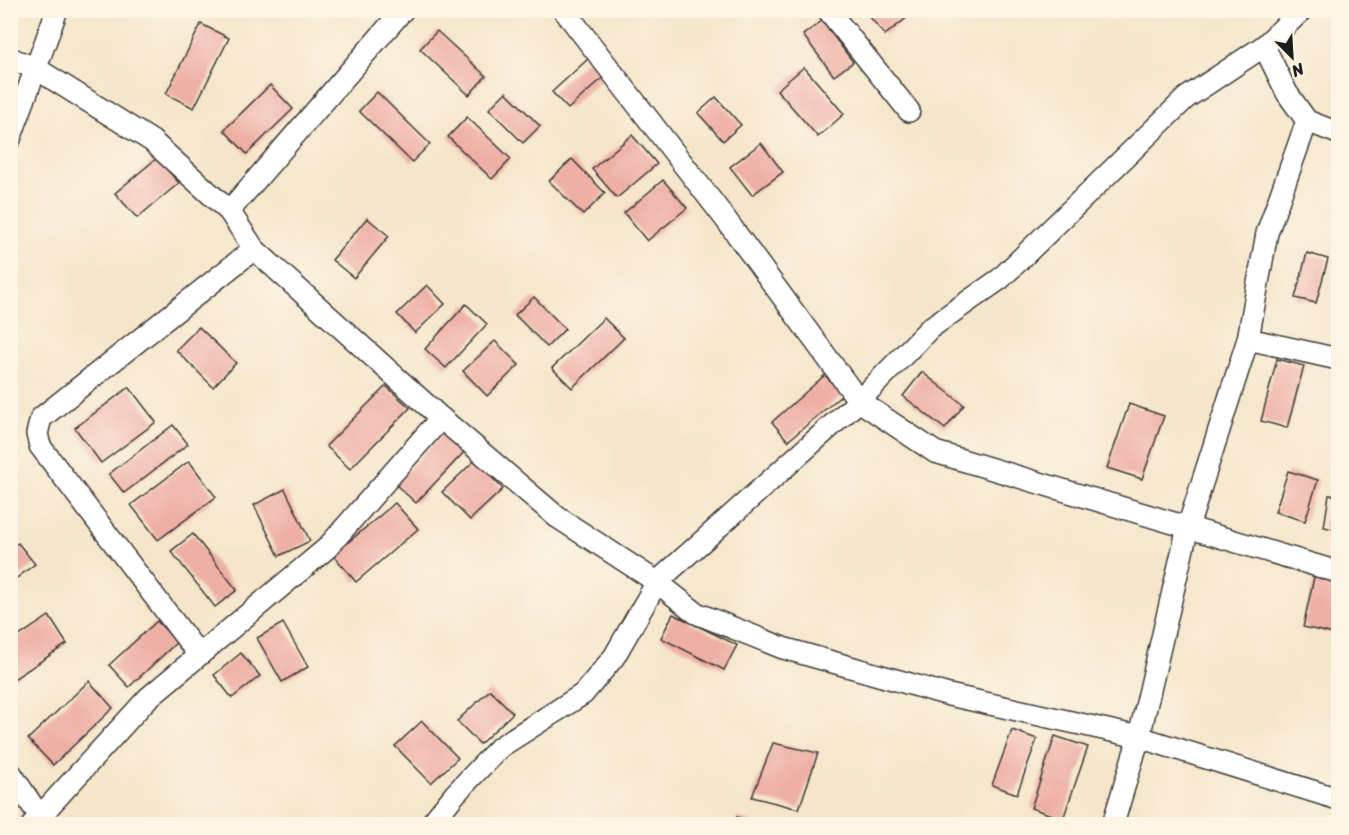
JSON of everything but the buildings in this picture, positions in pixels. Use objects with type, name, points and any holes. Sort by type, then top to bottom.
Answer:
[{"type":"street","points":[[10,139],[57,10]]},
{"type":"street","points":[[229,211],[403,10]]},
{"type":"street","points":[[564,10],[724,217],[859,400],[935,452],[1338,572]]},
{"type":"street","points":[[828,10],[909,111]]},
{"type":"street","points":[[431,825],[455,794],[500,747],[583,694],[614,657],[657,582],[859,400],[930,328],[1000,279],[1186,98],[1264,46],[1302,10]]},
{"type":"street","points":[[1264,46],[1287,93],[1307,121],[1338,133]]},
{"type":"street","points":[[10,58],[37,69],[152,141],[229,211],[254,249],[441,418],[557,517],[657,582],[696,613],[783,648],[949,695],[1139,737],[1338,799]]},
{"type":"street","points":[[1113,825],[1139,737],[1188,527],[1248,339],[1267,233],[1307,121]]},
{"type":"street","points":[[199,655],[40,446],[36,434],[41,418],[254,249]]},
{"type":"street","points":[[1248,339],[1338,360]]},
{"type":"street","points":[[10,772],[37,821],[148,698],[327,548],[441,418]]}]
